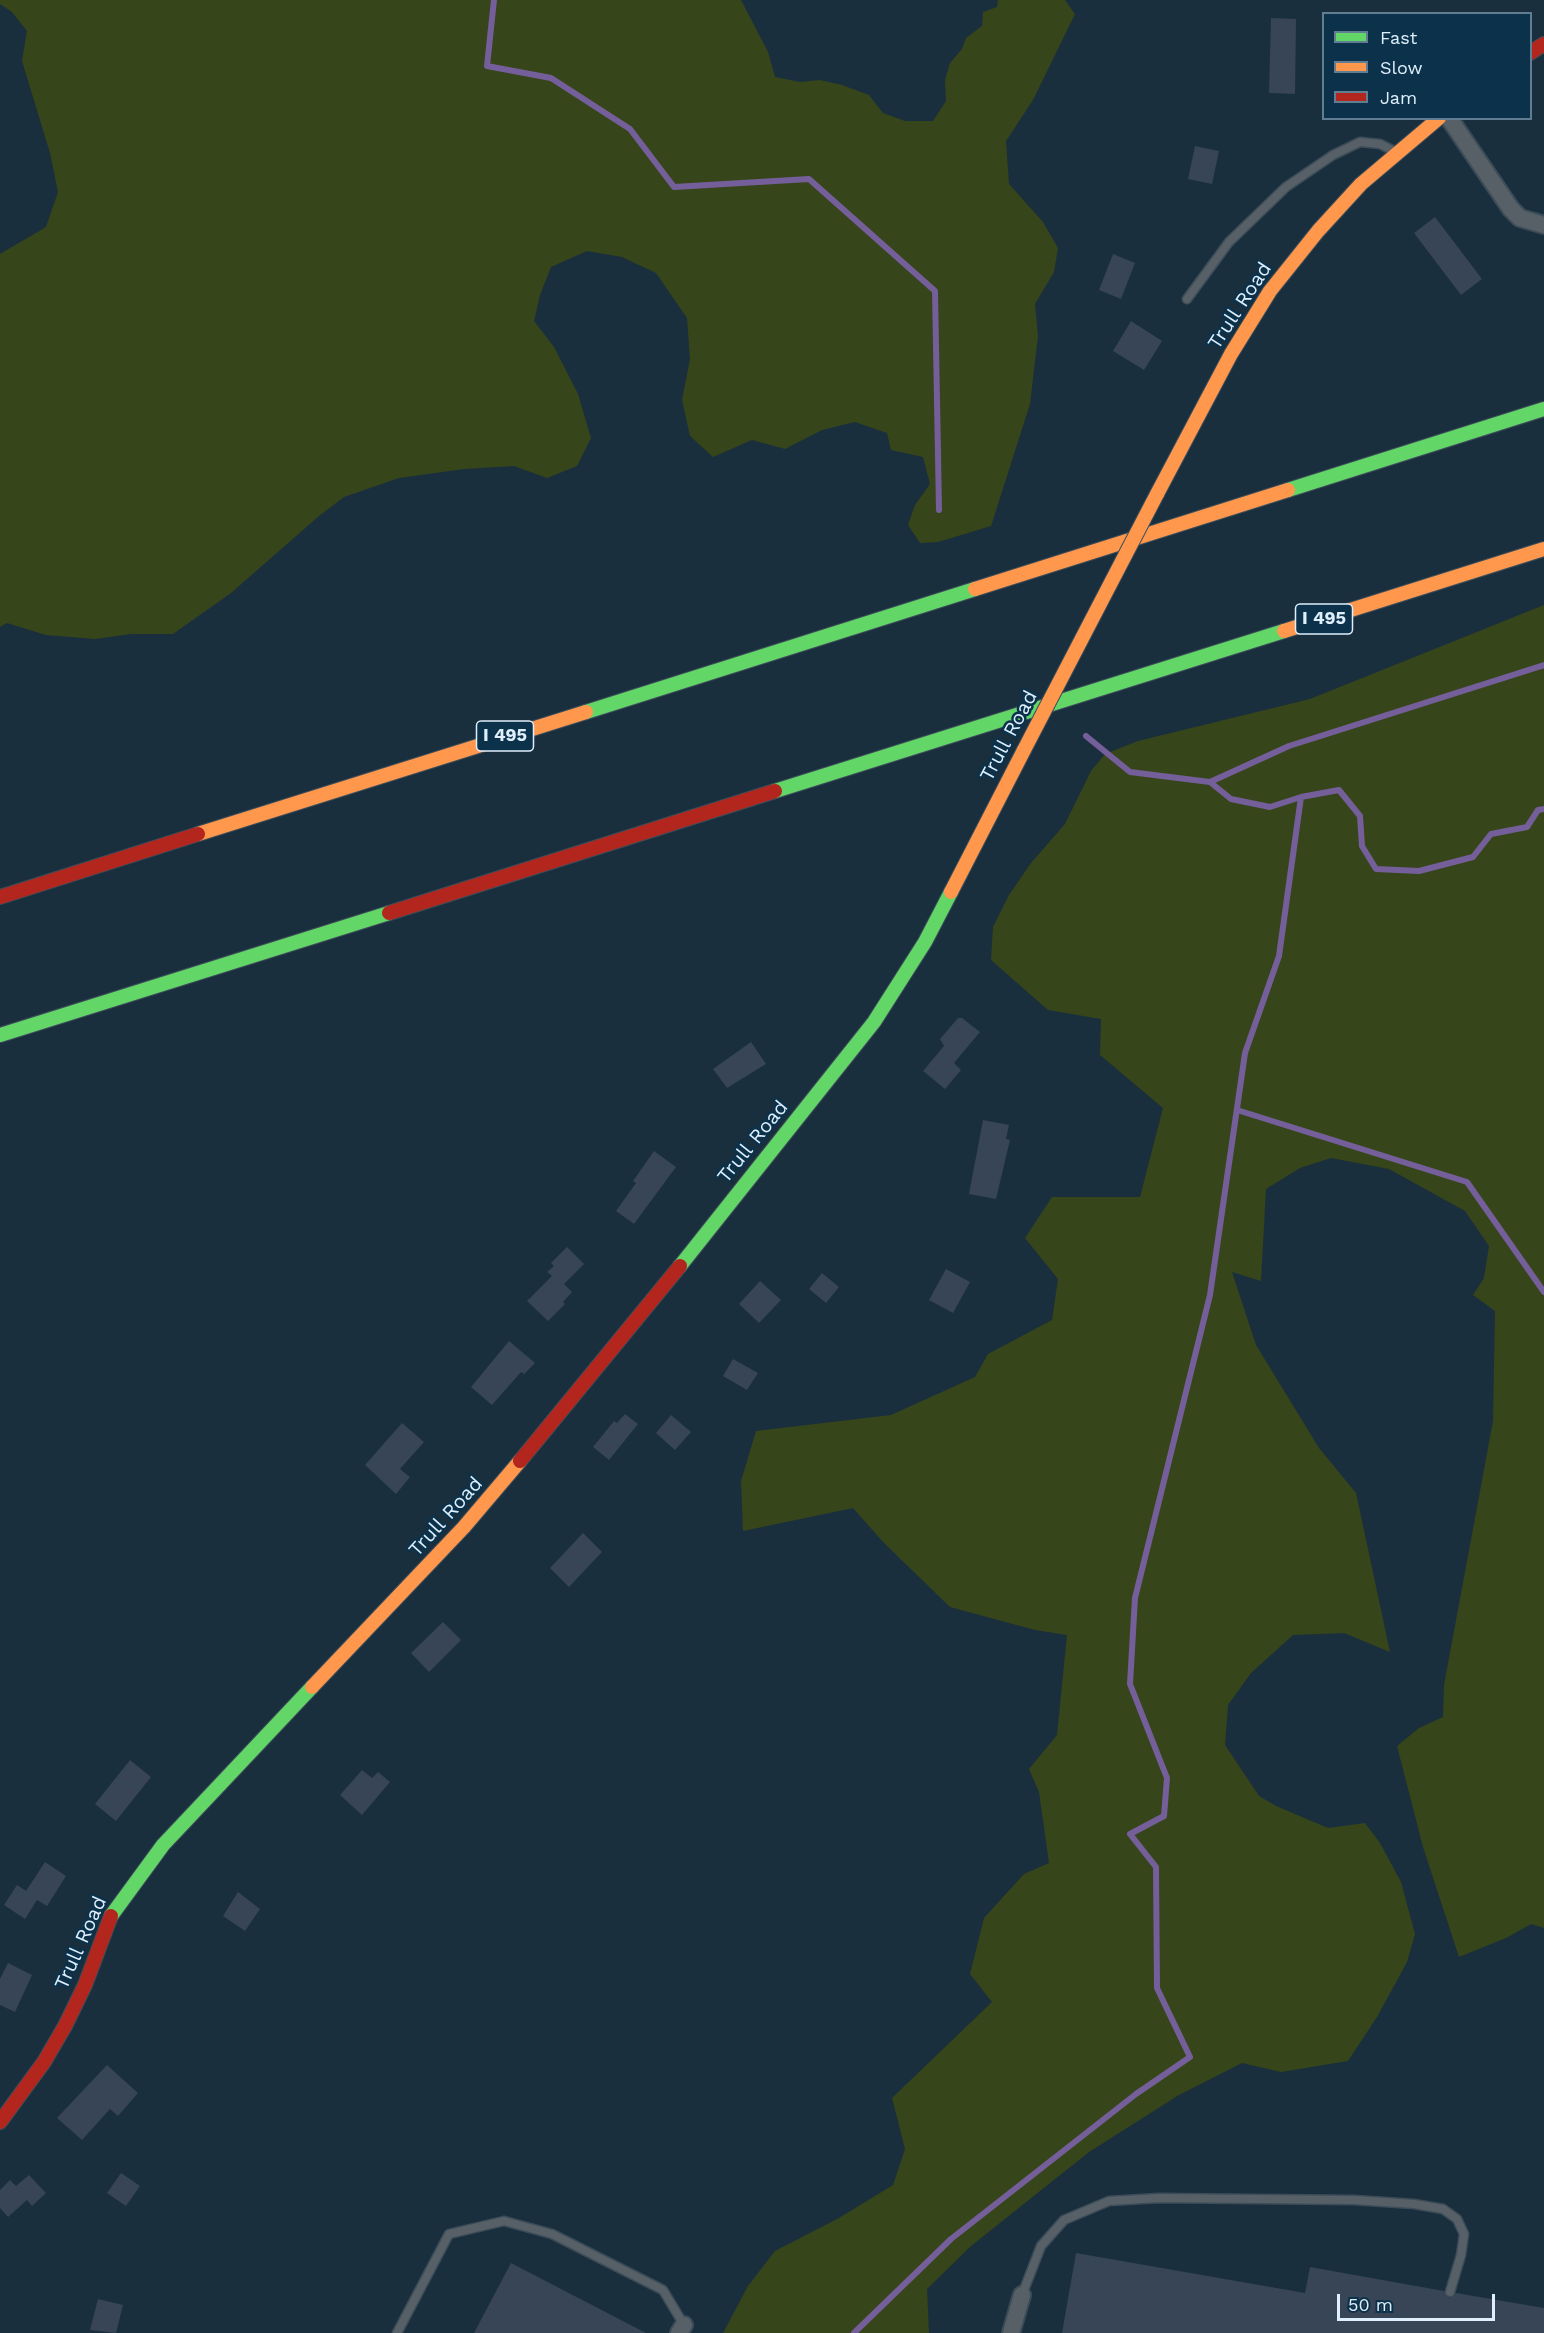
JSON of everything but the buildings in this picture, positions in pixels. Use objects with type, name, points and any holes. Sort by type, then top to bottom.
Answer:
[{"type":"main road","name":"Trull Road","points":[[0,2122],[44,2062],[65,2026],[85,1985],[104,1929],[118,1903],[163,1845],[465,1527],[630,1329],[874,1022],[925,942],[1231,354],[1270,291],[1337,209],[1396,152],[1436,120]]},
{"type":"main road","name":"I 495","points":[[0,897],[1544,409]]},
{"type":"main road","name":"I 495","points":[[0,1035],[251,954],[1544,549]]},
{"type":"street","points":[[1450,120],[1511,209],[1520,218],[1544,225]]},
{"type":"street","points":[[1011,2333],[1022,2295]]},
{"type":"lane","points":[[1187,299],[1229,242],[1286,187],[1333,154],[1360,142],[1380,144],[1396,152]]},
{"type":"lane","points":[[1022,2295],[1041,2246],[1064,2220],[1109,2201],[1159,2198],[1354,2200],[1414,2204],[1443,2210],[1457,2219],[1464,2234],[1461,2255],[1450,2292]]},
{"type":"lane","points":[[397,2333],[449,2234],[504,2221],[552,2234],[663,2290],[682,2329]]},
{"type":"green space","points":[[0,0],[741,0],[768,52],[775,77],[800,82],[820,80],[842,85],[869,95],[883,113],[905,121],[933,121],[946,101],[945,80],[950,63],[962,49],[966,38],[982,26],[983,12],[997,7],[998,0],[1065,0],[1075,14],[1033,100],[1006,141],[1009,184],[1043,222],[1058,248],[1054,272],[1035,304],[1038,336],[1030,404],[991,526],[938,542],[920,543],[908,525],[915,505],[930,484],[923,457],[891,450],[887,433],[855,422],[822,430],[785,449],[752,440],[713,457],[690,436],[682,400],[690,359],[687,318],[656,273],[622,257],[587,251],[551,267],[540,295],[534,321],[554,347],[578,394],[591,438],[577,466],[547,478],[514,466],[464,469],[399,478],[344,497],[231,593],[173,634],[131,634],[95,639],[46,635],[7,623],[0,627],[0,254],[46,227],[58,192],[50,153],[22,61],[27,31],[12,12],[0,4]]},
{"type":"green space","points":[[1544,605],[1544,1928],[1531,1924],[1506,1938],[1459,1957],[1423,1847],[1397,1746],[1419,1728],[1443,1717],[1444,1685],[1493,1421],[1495,1311],[1473,1295],[1484,1278],[1489,1246],[1465,1211],[1389,1169],[1331,1158],[1300,1168],[1266,1189],[1261,1281],[1232,1272],[1256,1345],[1319,1448],[1356,1493],[1390,1652],[1344,1633],[1293,1635],[1251,1673],[1228,1705],[1225,1745],[1259,1796],[1276,1806],[1328,1828],[1365,1823],[1380,1843],[1401,1882],[1415,1934],[1407,1962],[1377,2017],[1348,2061],[1281,2072],[1242,2063],[1179,2095],[1089,2152],[971,2246],[927,2289],[929,2333],[723,2333],[748,2286],[775,2251],[839,2218],[893,2185],[905,2149],[892,2098],[992,2002],[970,1974],[984,1918],[1024,1874],[1049,1863],[1039,1792],[1029,1769],[1057,1735],[1067,1635],[1035,1630],[950,1607],[884,1543],[853,1508],[743,1531],[741,1481],[756,1431],[891,1415],[975,1377],[988,1354],[1052,1320],[1058,1279],[1025,1238],[1052,1197],[1140,1197],[1163,1108],[1100,1055],[1101,1019],[1048,1010],[991,960],[993,927],[1009,895],[1031,863],[1065,824],[1091,771],[1105,754],[1138,741],[1310,699]]},
{"type":"waterway","points":[[494,0],[487,66],[551,78],[630,129],[674,187],[809,179],[935,291],[939,510]]},
{"type":"waterway","points":[[1210,782],[1289,746],[1544,665]]},
{"type":"waterway","points":[[1086,736],[1130,772],[1210,782],[1231,799],[1270,807],[1301,797],[1339,790],[1360,816],[1362,846],[1376,869],[1419,871],[1473,857],[1491,834],[1527,827],[1538,810],[1544,809]]},
{"type":"waterway","points":[[854,2333],[951,2239],[1136,2094],[1190,2057],[1157,1988],[1156,1867],[1130,1834],[1164,1816],[1167,1778],[1130,1684],[1135,1598],[1210,1295],[1245,1053],[1279,956],[1301,797]]},
{"type":"waterway","points":[[1237,1110],[1467,1182],[1544,1292]]},
{"type":"traffic: fast","points":[[1288,490],[1544,409]]},
{"type":"traffic: fast","points":[[586,712],[975,589]]},
{"type":"traffic: fast","points":[[775,791],[1284,631]]},
{"type":"traffic: fast","points":[[680,1266],[874,1022],[925,942],[951,892]]},
{"type":"traffic: fast","points":[[0,1035],[389,913]]},
{"type":"traffic: fast","points":[[111,1916],[163,1845],[312,1687]]},
{"type":"traffic: slow","points":[[1157,494],[1231,354],[1270,291],[1318,231],[1361,184],[1437,120]]},
{"type":"traffic: slow","points":[[975,589],[1288,490]]},
{"type":"traffic: slow","points":[[1024,750],[1157,494]]},
{"type":"traffic: slow","points":[[1284,631],[1544,549]]},
{"type":"traffic: slow","points":[[198,834],[586,712]]},
{"type":"traffic: slow","points":[[951,892],[1024,750]]},
{"type":"traffic: slow","points":[[312,1687],[464,1527],[520,1461]]},
{"type":"traffic: jam","points":[[1532,52],[1544,44]]},
{"type":"traffic: jam","points":[[389,913],[775,791]]},
{"type":"traffic: jam","points":[[0,897],[198,834]]},
{"type":"traffic: jam","points":[[520,1461],[680,1266]]},
{"type":"traffic: jam","points":[[0,2122],[44,2062],[65,2026],[85,1985],[111,1916]]}]
